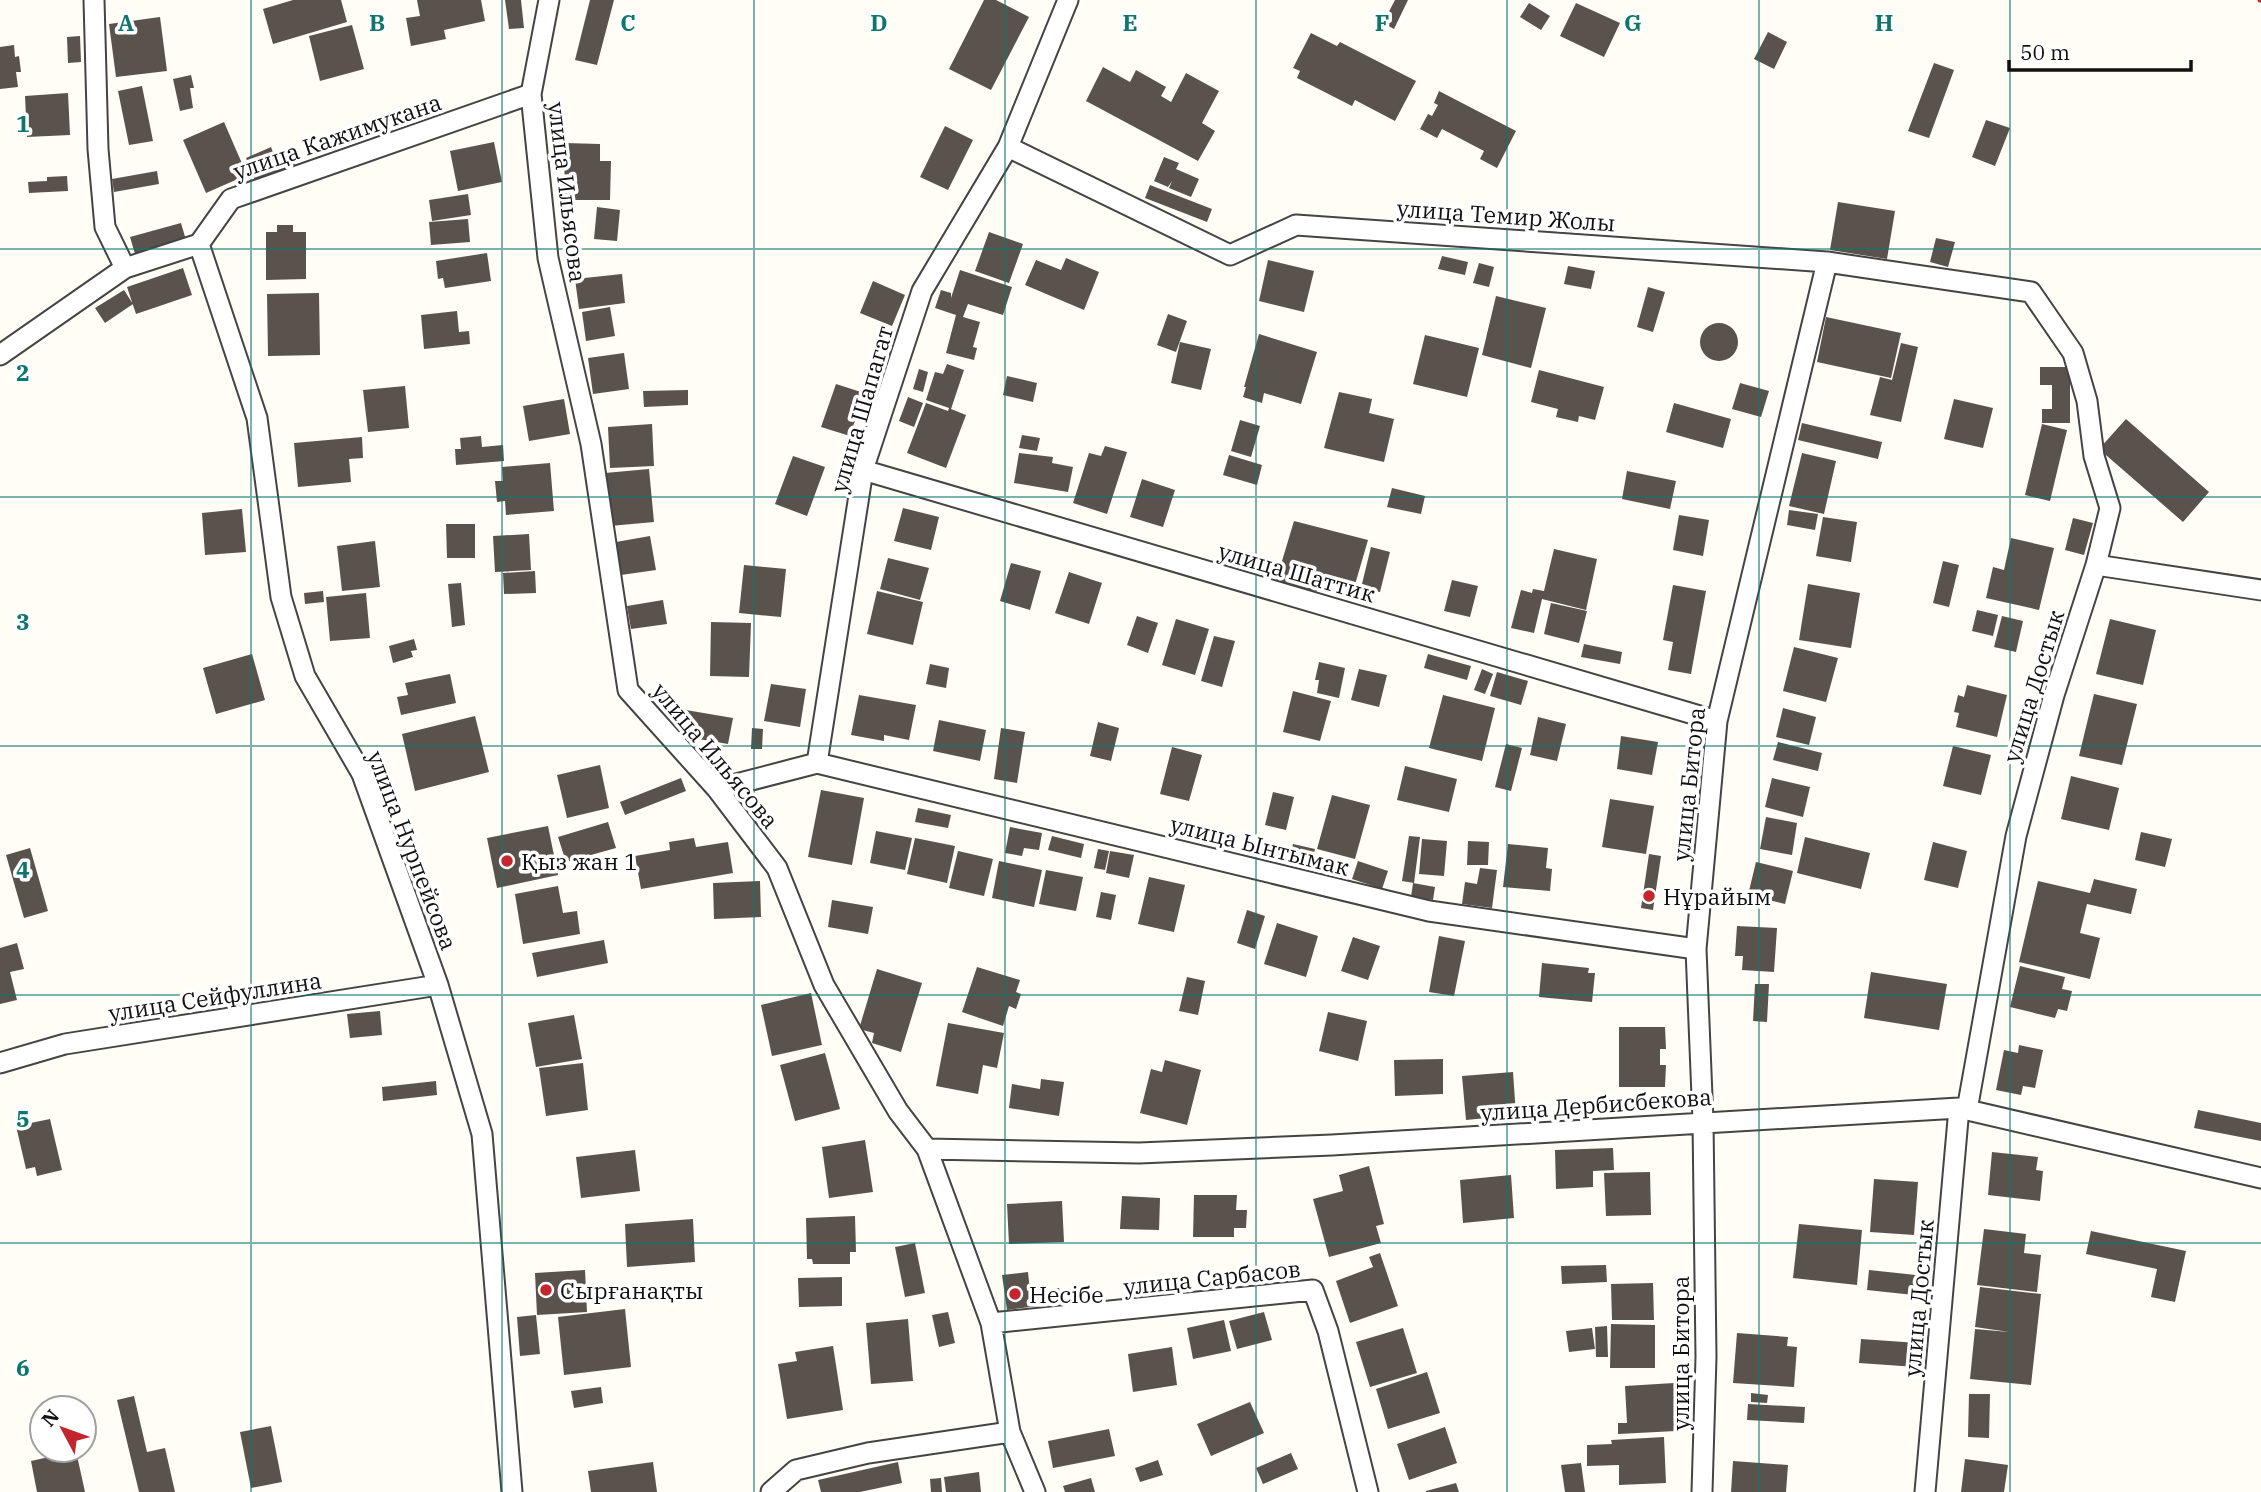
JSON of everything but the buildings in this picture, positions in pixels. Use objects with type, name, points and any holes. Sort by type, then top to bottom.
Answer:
[{"type":"street","points":[[94,0],[98,149],[104,228],[125,268]]},
{"type":"street","name":"улица Ильясова","points":[[549,0],[531,94],[548,258],[591,444],[628,690],[717,789],[777,868],[824,985],[898,1111],[927,1149],[992,1323],[1010,1432],[1035,1492]]},
{"type":"street","name":"улица Шапагат","points":[[817,763],[863,470],[922,290],[1007,147],[1068,0]]},
{"type":"street","name":"улица Кажимукана","points":[[199,244],[231,199],[531,94]]},
{"type":"street","name":"улица Темир Жолы","points":[[1007,147],[1230,255],[1296,225],[1827,262],[2031,292]]},
{"type":"street","points":[[0,355],[125,268],[199,244]]},
{"type":"street","name":"улица Нурпейсова","points":[[199,244],[257,418],[281,597],[305,676],[362,774],[438,985],[482,1134],[512,1492]]},
{"type":"street","name":"улица Битора","points":[[1702,1492],[1706,1357],[1703,1121],[1696,949],[1717,720],[1827,262]]},
{"type":"street","name":"улица Достык","points":[[1926,1492],[1963,1109],[2016,836],[2054,695],[2096,565],[2110,508],[2094,456],[2087,401],[2073,353],[2031,292]]},
{"type":"street","name":"улица Шаттик","points":[[863,470],[1717,720]]},
{"type":"street","points":[[2096,565],[2261,590]]},
{"type":"street","points":[[717,789],[817,763]]},
{"type":"street","name":"улица Ынтымак","points":[[817,763],[1429,911],[1696,949]]},
{"type":"street","name":"улица Сейфуллина","points":[[0,1063],[65,1044],[438,985]]},
{"type":"street","name":"улица Дербисбекова","points":[[927,1149],[1139,1153],[1332,1145],[1703,1121],[1963,1109],[2261,1178]]},
{"type":"street","name":"улица Сарбасов","points":[[992,1323],[1313,1290],[1328,1331],[1368,1492]]},
{"type":"street","points":[[771,1492],[796,1470],[868,1453],[1010,1432]]},
{"type":"place","name":"Қыз жан 1","points":[[507,861]]},
{"type":"place","name":"Нұрайым","points":[[1649,896]]},
{"type":"place","name":"Сырғанақты","points":[[546,1290]]},
{"type":"place","name":"Несібе","points":[[1015,1294]]}]
